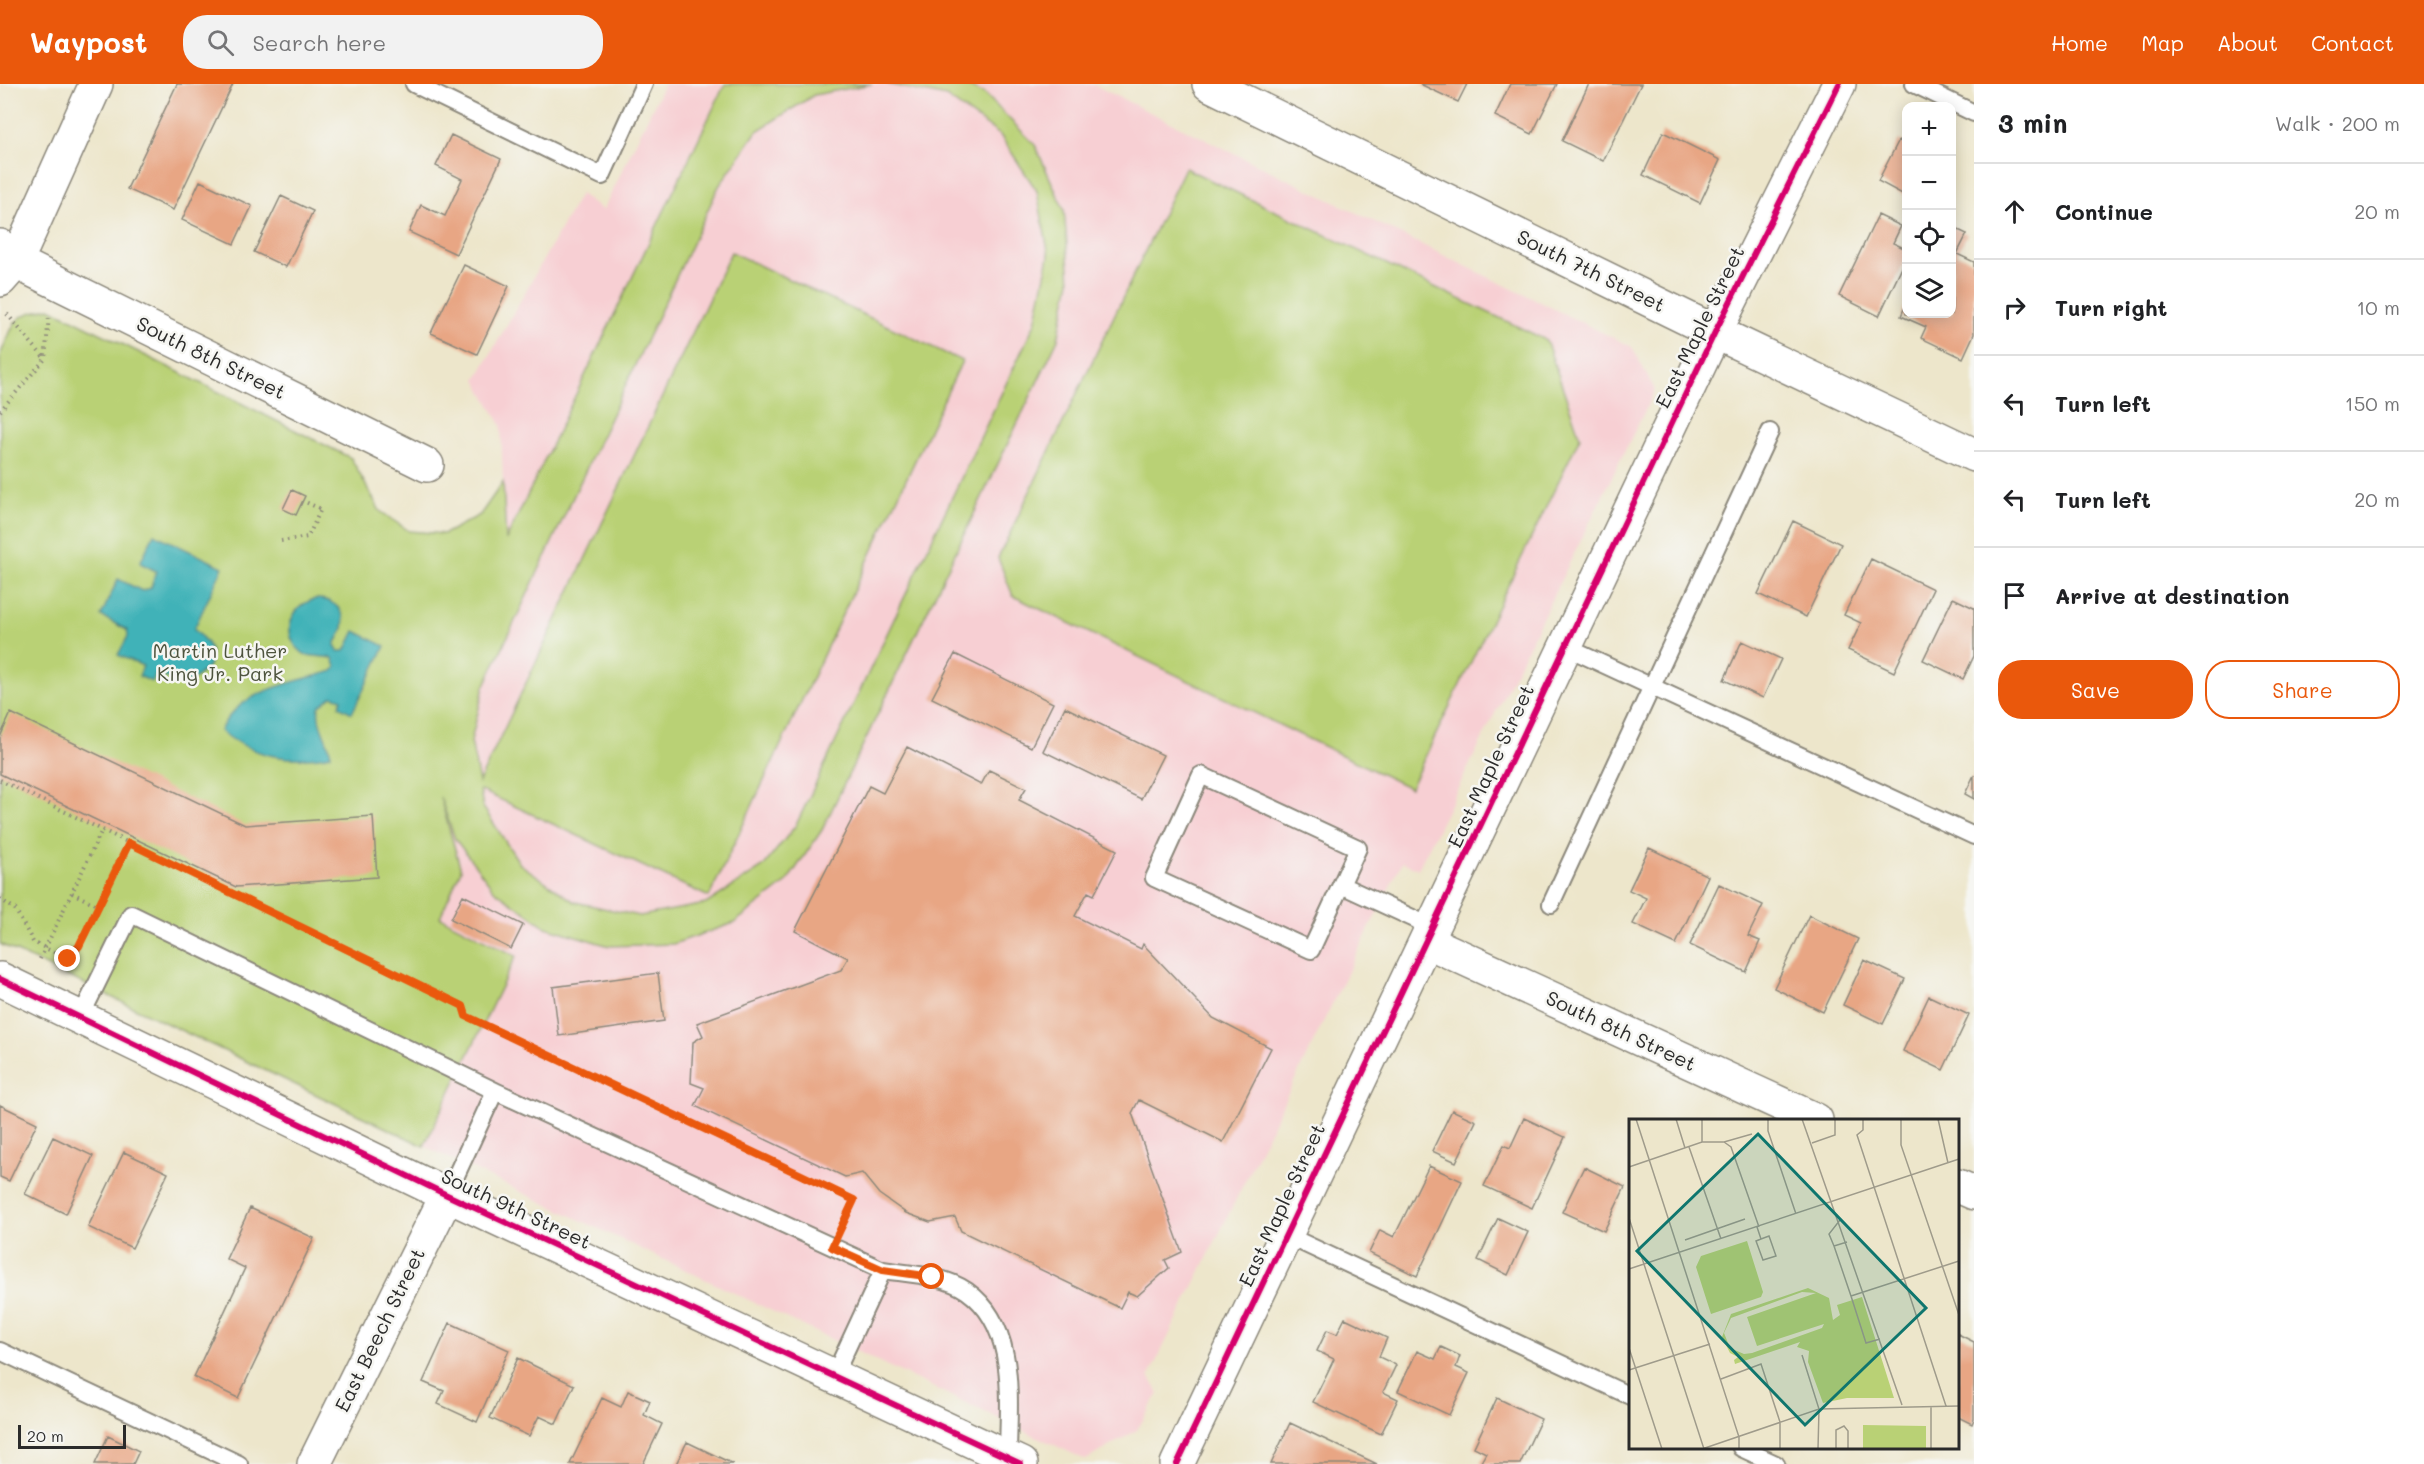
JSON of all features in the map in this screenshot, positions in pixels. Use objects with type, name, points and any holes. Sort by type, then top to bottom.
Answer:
[{"type":"street","points":[[5,262],[96,84]]},
{"type":"street","name":"South 7th Street","points":[[1209,84],[1715,332],[1974,455]]},
{"type":"street","name":"East Maple Street","points":[[1177,1464],[1715,332],[1839,84]]},
{"type":"street","name":"South 8th Street","points":[[5,262],[52,279],[427,465]]},
{"type":"street","name":"South 8th Street","points":[[1429,934],[1814,1119]]},
{"type":"street","name":"South 9th Street","points":[[13,985],[447,1195],[1014,1461]]},
{"type":"street","points":[[1959,1186],[1974,1193]]},
{"type":"street","name":"East Beech Street","points":[[314,1464],[447,1195]]},
{"type":"lane","points":[[414,84],[602,176],[644,84]]},
{"type":"lane","points":[[1914,84],[1974,113]]},
{"type":"lane","points":[[1551,904],[1770,432]]},
{"type":"lane","points":[[1566,647],[1974,836]]},
{"type":"lane","points":[[1202,776],[1358,848],[1341,885],[1311,950],[1154,878],[1202,776]]},
{"type":"lane","points":[[1341,885],[1429,934]]},
{"type":"lane","points":[[80,1018],[131,914],[495,1091],[883,1270],[932,1277],[966,1290],[984,1307],[1000,1336],[1009,1373],[1014,1461]]},
{"type":"lane","points":[[447,1195],[495,1091]]},
{"type":"lane","points":[[1286,1235],[1629,1396]]},
{"type":"lane","points":[[834,1376],[883,1270]]},
{"type":"lane","points":[[0,1351],[239,1464]]},
{"type":"lane","points":[[1742,1449],[1776,1464]]},
{"type":"path","points":[[0,411],[45,359],[52,279]]},
{"type":"path","points":[[0,305],[45,359]]},
{"type":"path","points":[[281,541],[308,537],[321,509],[303,501]]},
{"type":"path","points":[[0,780],[463,1006],[466,1016],[854,1200],[832,1247]]},
{"type":"path","points":[[13,985],[72,894],[102,830]]},
{"type":"path","points":[[68,959],[79,946],[129,843]]},
{"type":"path","points":[[72,894],[99,906]]},
{"type":"shaded area","points":[[664,84],[1092,84],[1632,347],[1655,390],[1418,869],[1402,862],[1149,1376],[1159,1393],[1137,1430],[1086,1460],[424,1146],[516,956],[440,917],[461,870],[434,778],[505,542],[501,425],[476,380],[580,194],[603,210]]},
{"type":"green space","name":"Martin Luther King Jr. Park","points":[[725,84],[872,84],[814,95],[757,131],[719,186],[484,687],[471,741],[479,782],[731,252],[962,361],[709,897],[480,790],[483,807],[520,864],[575,902],[640,916],[706,904],[763,867],[796,825],[1035,323],[1049,256],[1037,191],[1000,135],[946,97],[887,84],[964,84],[985,94],[1035,145],[1064,210],[1070,281],[1058,339],[822,830],[786,883],[734,923],[673,944],[609,946],[546,927],[494,890],[455,839],[440,797],[461,870],[440,917],[516,956],[424,1146],[0,944],[0,355],[16,321],[28,314],[50,308],[351,458],[380,511],[409,531],[444,534],[480,515],[503,482],[506,540]]},
{"type":"green space","points":[[1185,168],[1546,340],[1580,437],[1410,788],[1013,596],[998,558]]},
{"type":"water","points":[[154,534],[223,567],[194,629],[210,649],[209,666],[193,680],[182,683],[156,674],[152,682],[139,676],[143,666],[118,655],[128,636],[127,630],[101,616],[118,579],[142,591],[151,588],[156,571],[140,563]]},
{"type":"water","points":[[315,599],[327,600],[343,615],[342,630],[335,645],[338,651],[345,651],[355,631],[385,646],[352,713],[339,706],[342,699],[332,696],[319,707],[319,719],[331,755],[287,758],[246,747],[220,731],[240,706],[269,690],[333,671],[336,667],[333,658],[306,655],[292,641],[290,624],[293,616],[298,609]]},
{"type":"building","points":[[177,84],[233,84],[173,210],[127,189]]},
{"type":"building","points":[[1420,84],[1467,84],[1458,102]]},
{"type":"building","points":[[1510,84],[1557,84],[1532,134],[1495,116]]},
{"type":"building","points":[[1589,84],[1641,84],[1603,161],[1562,141]]},
{"type":"building","points":[[1663,132],[1720,160],[1700,203],[1643,175]]},
{"type":"building","points":[[451,135],[501,159],[456,254],[409,232],[421,205],[445,216],[462,179],[436,166]]},
{"type":"building","points":[[1899,140],[1902,142],[1902,194],[1878,181]]},
{"type":"building","points":[[200,181],[252,206],[234,244],[182,220]]},
{"type":"building","points":[[281,196],[313,211],[286,267],[254,252]]},
{"type":"building","points":[[1878,215],[1901,226],[1893,243],[1902,247],[1902,267],[1879,316],[1839,296]]},
{"type":"building","points":[[1956,229],[1967,234],[1957,254],[1974,262],[1974,334],[1963,358],[1921,338],[1926,327],[1906,318],[1956,318]]},
{"type":"building","points":[[464,265],[509,286],[477,354],[431,333]]},
{"type":"building","points":[[292,490],[305,496],[296,515],[283,509]]},
{"type":"building","points":[[1793,521],[1841,544],[1806,617],[1758,594]]},
{"type":"building","points":[[1871,559],[1933,589],[1894,672],[1848,650],[1861,623],[1844,615]]},
{"type":"building","points":[[1953,598],[1974,608],[1974,656],[1963,679],[1923,660]]},
{"type":"building","points":[[1742,641],[1781,659],[1763,698],[1724,680]]},
{"type":"building","points":[[955,654],[1053,703],[1031,747],[932,698]]},
{"type":"building","points":[[1065,707],[1163,755],[1141,799],[1043,751]]},
{"type":"building","points":[[11,713],[245,825],[373,816],[377,877],[236,887],[0,774],[0,737]]},
{"type":"building","points":[[907,747],[981,785],[989,770],[1026,788],[1019,800],[1117,850],[1094,895],[1088,892],[1075,916],[1141,949],[1143,944],[1213,1018],[1271,1048],[1223,1142],[1139,1100],[1132,1113],[1182,1252],[1165,1260],[1169,1268],[1137,1296],[1128,1292],[1120,1308],[961,1231],[955,1217],[930,1222],[906,1213],[879,1194],[862,1173],[845,1177],[695,1106],[704,1088],[691,1083],[693,1042],[703,1036],[697,1023],[841,970],[848,958],[795,931],[869,786],[883,793]]},
{"type":"building","points":[[1974,775],[1974,799],[1965,794]]},
{"type":"building","points":[[1649,848],[1708,876],[1676,944],[1633,924],[1646,898],[1629,890]]},
{"type":"building","points":[[1719,884],[1763,905],[1748,936],[1760,941],[1746,972],[1690,945]]},
{"type":"building","points":[[463,895],[523,925],[511,949],[451,919]]},
{"type":"building","points":[[1809,915],[1858,939],[1823,1012],[1774,988]]},
{"type":"building","points":[[1864,960],[1905,979],[1883,1024],[1843,1005]]},
{"type":"building","points":[[658,973],[664,1021],[559,1036],[553,987]]},
{"type":"building","points":[[1929,996],[1969,1015],[1943,1070],[1903,1051]]},
{"type":"building","points":[[0,1105],[37,1123],[9,1181],[0,1177]]},
{"type":"building","points":[[1452,1110],[1476,1121],[1456,1162],[1432,1151]]},
{"type":"building","points":[[1524,1118],[1565,1137],[1532,1208],[1484,1186],[1504,1145],[1510,1148]]},
{"type":"building","points":[[53,1137],[93,1156],[66,1214],[25,1194]]},
{"type":"building","points":[[124,1152],[168,1173],[132,1248],[88,1227]]},
{"type":"building","points":[[1429,1166],[1462,1181],[1417,1276],[1369,1253],[1380,1230],[1394,1237]]},
{"type":"building","points":[[1584,1167],[1625,1187],[1604,1231],[1562,1212]]},
{"type":"building","points":[[250,1208],[314,1238],[238,1398],[194,1377],[245,1268],[226,1259]]},
{"type":"building","points":[[1498,1218],[1528,1232],[1508,1275],[1478,1260]]},
{"type":"building","points":[[1345,1318],[1387,1338],[1379,1357],[1396,1365],[1383,1392],[1398,1399],[1381,1434],[1313,1402],[1334,1359],[1317,1351],[1327,1330],[1337,1334]]},
{"type":"building","points":[[450,1323],[509,1350],[477,1422],[438,1404],[444,1391],[423,1382]]},
{"type":"building","points":[[1959,1334],[1974,1342],[1974,1419],[1972,1424],[1959,1418]]},
{"type":"building","points":[[1441,1347],[1460,1356],[1456,1367],[1469,1373],[1449,1415],[1398,1391],[1417,1351],[1435,1359]]},
{"type":"building","points":[[518,1358],[574,1385],[556,1424],[539,1416],[529,1436],[490,1418]]},
{"type":"building","points":[[628,1391],[650,1401],[644,1415],[662,1424],[643,1464],[570,1464],[602,1398],[621,1407]]},
{"type":"building","points":[[1497,1398],[1541,1419],[1520,1464],[1480,1464],[1486,1453],[1474,1447]]},
{"type":"building","points":[[1290,1423],[1377,1464],[1271,1464]]},
{"type":"building","points":[[108,1436],[139,1451],[133,1464],[95,1464]]},
{"type":"building","points":[[687,1442],[733,1464],[676,1464]]},
{"type":"cycle path","points":[[1177,1464],[1715,332],[1839,84]]},
{"type":"cycle path","points":[[0,979],[447,1195],[1021,1464]]},
{"type":"route","points":[[68,959],[79,946],[129,843],[463,1006],[466,1016],[854,1200],[832,1247],[883,1270],[932,1277]]}]
